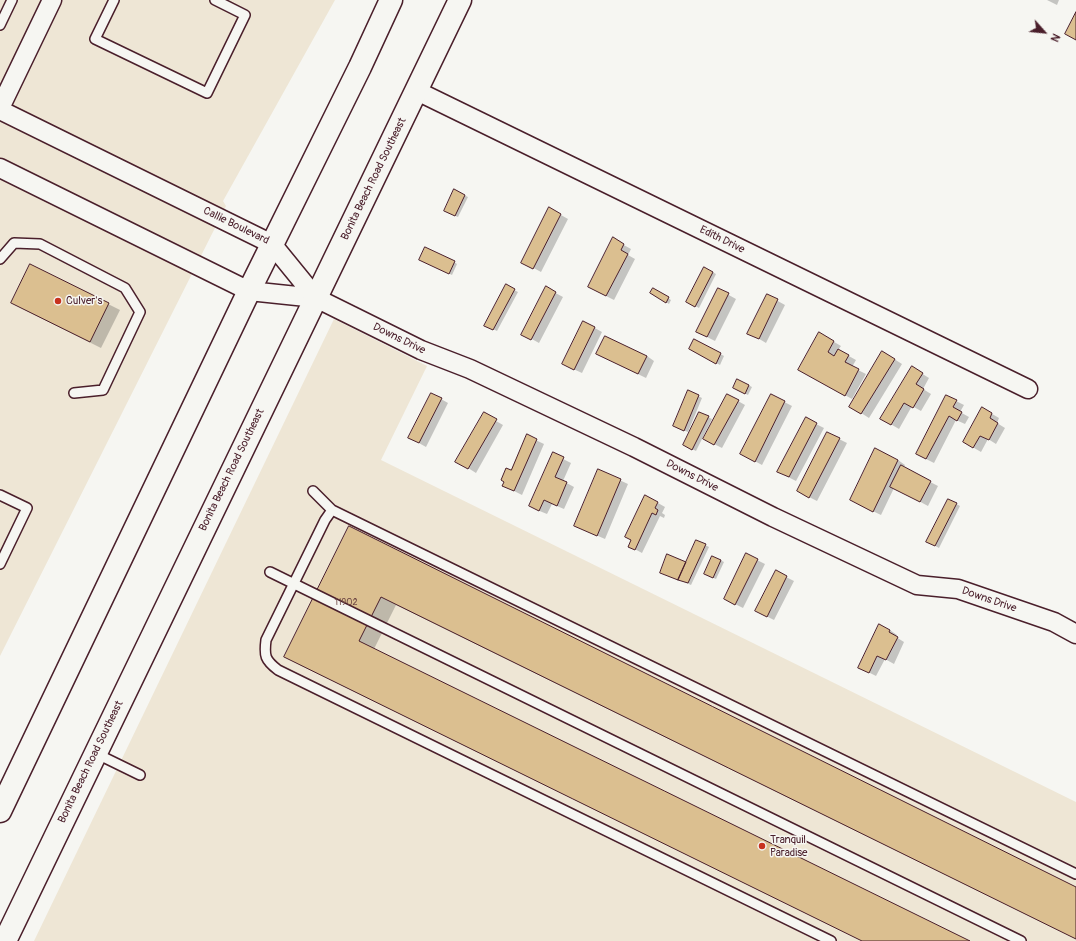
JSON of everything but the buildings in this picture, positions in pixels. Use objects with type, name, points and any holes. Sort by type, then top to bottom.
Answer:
[{"type":"main road","points":[[0,812],[249,291],[360,67],[391,0]]},
{"type":"main road","name":"Bonita Beach Road Southeast","points":[[5,941],[460,0]]},
{"type":"street","points":[[0,109],[52,0]]},
{"type":"street","name":"Edith Drive","points":[[417,91],[1028,389]]},
{"type":"street","name":"Callie Boulevard","points":[[0,109],[272,244],[316,298]]},
{"type":"street","points":[[0,168],[249,291],[316,298]]},
{"type":"street","name":"Downs Drive","points":[[316,298],[421,350],[470,369],[634,447],[773,517],[917,584],[958,589],[1054,622],[1076,634]]},
{"type":"lane","points":[[0,25],[12,0]]},
{"type":"lane","points":[[114,0],[95,39],[207,93],[245,15],[215,0]]},
{"type":"lane","points":[[0,259],[14,243],[40,244],[125,288],[140,312],[103,390],[74,393]]},
{"type":"lane","points":[[313,491],[332,510],[1076,874]]},
{"type":"lane","points":[[0,495],[27,508],[0,564]]},
{"type":"lane","points":[[332,510],[325,520],[266,640],[265,652],[270,664],[278,670],[831,941]]},
{"type":"lane","points":[[270,572],[1021,941]]},
{"type":"lane","points":[[95,753],[140,775]]},
{"type":"shaded area","points":[[0,0],[335,0],[223,201],[226,206],[0,656]]},
{"type":"shaded area","points":[[334,319],[427,366],[381,460],[1076,802],[1076,941],[34,941]]},
{"type":"place","name":"Culver's","points":[[58,301]]},
{"type":"place","name":"Tranquil Paradise","points":[[762,846]]}]
